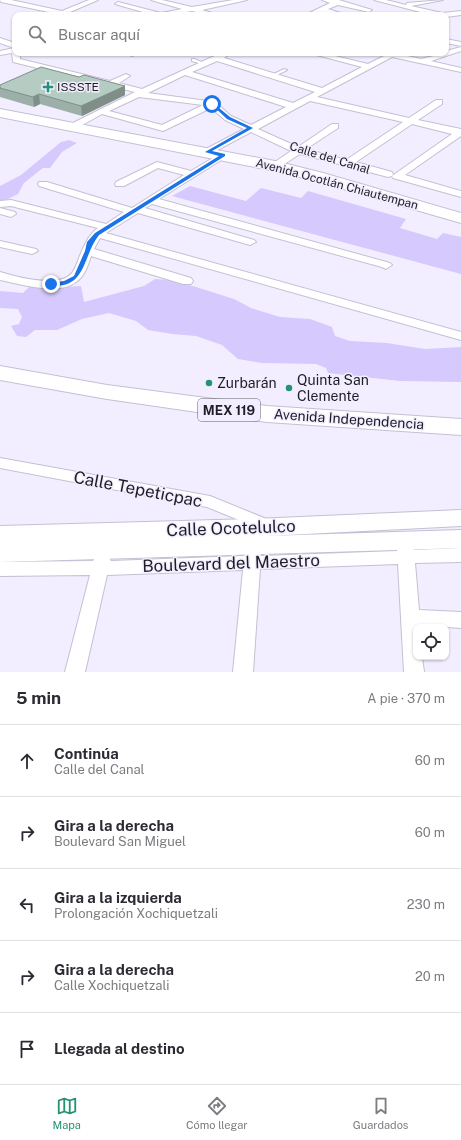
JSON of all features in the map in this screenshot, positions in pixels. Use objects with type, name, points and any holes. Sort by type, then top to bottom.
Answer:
[{"type":"main road","name":"Avenida Ocotlán Chiautempan","points":[[0,113],[275,166],[317,176],[461,218]]},
{"type":"main road","name":"Avenida Independencia","points":[[0,366],[253,406],[461,420]]},
{"type":"main road","name":"Avenida Independencia","points":[[0,373],[107,392],[252,412],[314,418],[461,427]]},
{"type":"main road","name":"Calle Ocotelulco","points":[[0,535],[272,527],[461,518]]},
{"type":"main road","name":"Boulevard del Maestro","points":[[0,553],[102,559],[405,549],[461,539]]},
{"type":"street","points":[[0,8],[1,0],[58,12]]},
{"type":"street","points":[[65,12],[95,0]]},
{"type":"street","points":[[154,0],[202,12]]},
{"type":"street","points":[[175,12],[244,0]]},
{"type":"street","points":[[325,0],[369,10]]},
{"type":"street","points":[[316,12],[345,0]]},
{"type":"street","points":[[377,0],[428,12]]},
{"type":"street","points":[[401,6],[440,0]]},
{"type":"street","points":[[118,4],[149,12]]},
{"type":"street","points":[[320,10],[329,12]]},
{"type":"street","points":[[449,15],[461,13]]},
{"type":"street","points":[[449,17],[461,20]]},
{"type":"street","points":[[0,40],[12,45]]},
{"type":"street","points":[[449,42],[461,44]]},
{"type":"street","points":[[449,53],[461,49]]},
{"type":"street","points":[[0,53],[12,52]]},
{"type":"street","points":[[16,56],[16,60],[141,93],[212,104]]},
{"type":"street","points":[[72,127],[102,111],[221,56]]},
{"type":"street","points":[[326,56],[368,66]]},
{"type":"street","points":[[208,152],[384,56]]},
{"type":"street","points":[[397,56],[461,70]]},
{"type":"street","points":[[421,61],[438,56]]},
{"type":"street","points":[[217,58],[322,91]]},
{"type":"street","points":[[186,73],[293,106]]},
{"type":"street","points":[[111,84],[126,76]]},
{"type":"street","points":[[308,98],[461,133]]},
{"type":"street","points":[[347,164],[439,102]]},
{"type":"street","points":[[102,111],[163,128],[212,104]]},
{"type":"street","name":"Calle del Canal","points":[[212,104],[228,118],[297,150],[461,194]]},
{"type":"street","points":[[275,166],[335,126]]},
{"type":"street","points":[[392,175],[461,133]]},
{"type":"street","points":[[0,276],[31,284],[65,282],[76,277],[88,251],[90,242],[102,231],[223,155]]},
{"type":"street","points":[[120,184],[157,165],[192,174]]},
{"type":"street","points":[[43,184],[250,242]]},
{"type":"street","points":[[150,200],[386,265]]},
{"type":"street","points":[[2,206],[11,214]]},
{"type":"street","points":[[2,206],[102,231],[461,336]]},
{"type":"street","points":[[0,244],[32,251]]},
{"type":"street","points":[[88,251],[187,281]]},
{"type":"street","name":"Calle Tepeticpac","points":[[0,464],[210,502],[272,527]]},
{"type":"street","points":[[405,549],[414,672]]},
{"type":"street","name":"Boulevard del Maestro","points":[[405,549],[461,555]]},
{"type":"street","points":[[243,672],[254,554]]},
{"type":"street","points":[[75,672],[102,559]]},
{"type":"street","name":"Boulevard del Maestro","points":[[0,569],[102,559]]},
{"type":"street","points":[[410,617],[461,620]]},
{"type":"lane","points":[[193,60],[205,64]]},
{"type":"lane","points":[[272,76],[284,70]]},
{"type":"shaded area","points":[[69,140],[77,143],[62,152],[50,168],[43,168],[24,183],[18,194],[0,203],[0,186],[21,175],[61,142]]},
{"type":"shaded area","points":[[190,186],[246,201],[261,188],[301,198],[308,191],[406,219],[400,228],[437,239],[443,233],[461,237],[461,274],[172,196]]},
{"type":"shaded area","points":[[155,279],[170,280],[196,287],[234,299],[251,308],[280,317],[310,319],[332,327],[335,336],[350,341],[387,343],[425,349],[461,347],[461,382],[400,381],[328,373],[326,368],[316,364],[262,363],[238,359],[222,345],[196,336],[148,330],[136,321],[109,313],[82,319],[57,330],[35,330],[26,337],[17,336],[11,326],[19,324],[22,317],[18,309],[0,308],[0,291],[23,293],[30,286],[44,288],[81,286],[84,302],[144,286]]},
{"type":"building","points":[[41,67],[79,77],[84,75],[125,86],[81,106],[39,94],[33,97],[0,88],[0,85]]},
{"type":"place","name":"ISSSTE","points":[[48,87]]},
{"type":"place","name":"Zurbarán","points":[[209,383]]},
{"type":"place","name":"Quinta San Clemente","points":[[289,388]]},
{"type":"route","points":[[51,284],[65,282],[76,277],[88,251],[90,242],[97,234],[223,155],[208,152],[251,128],[228,118],[212,104]]}]
